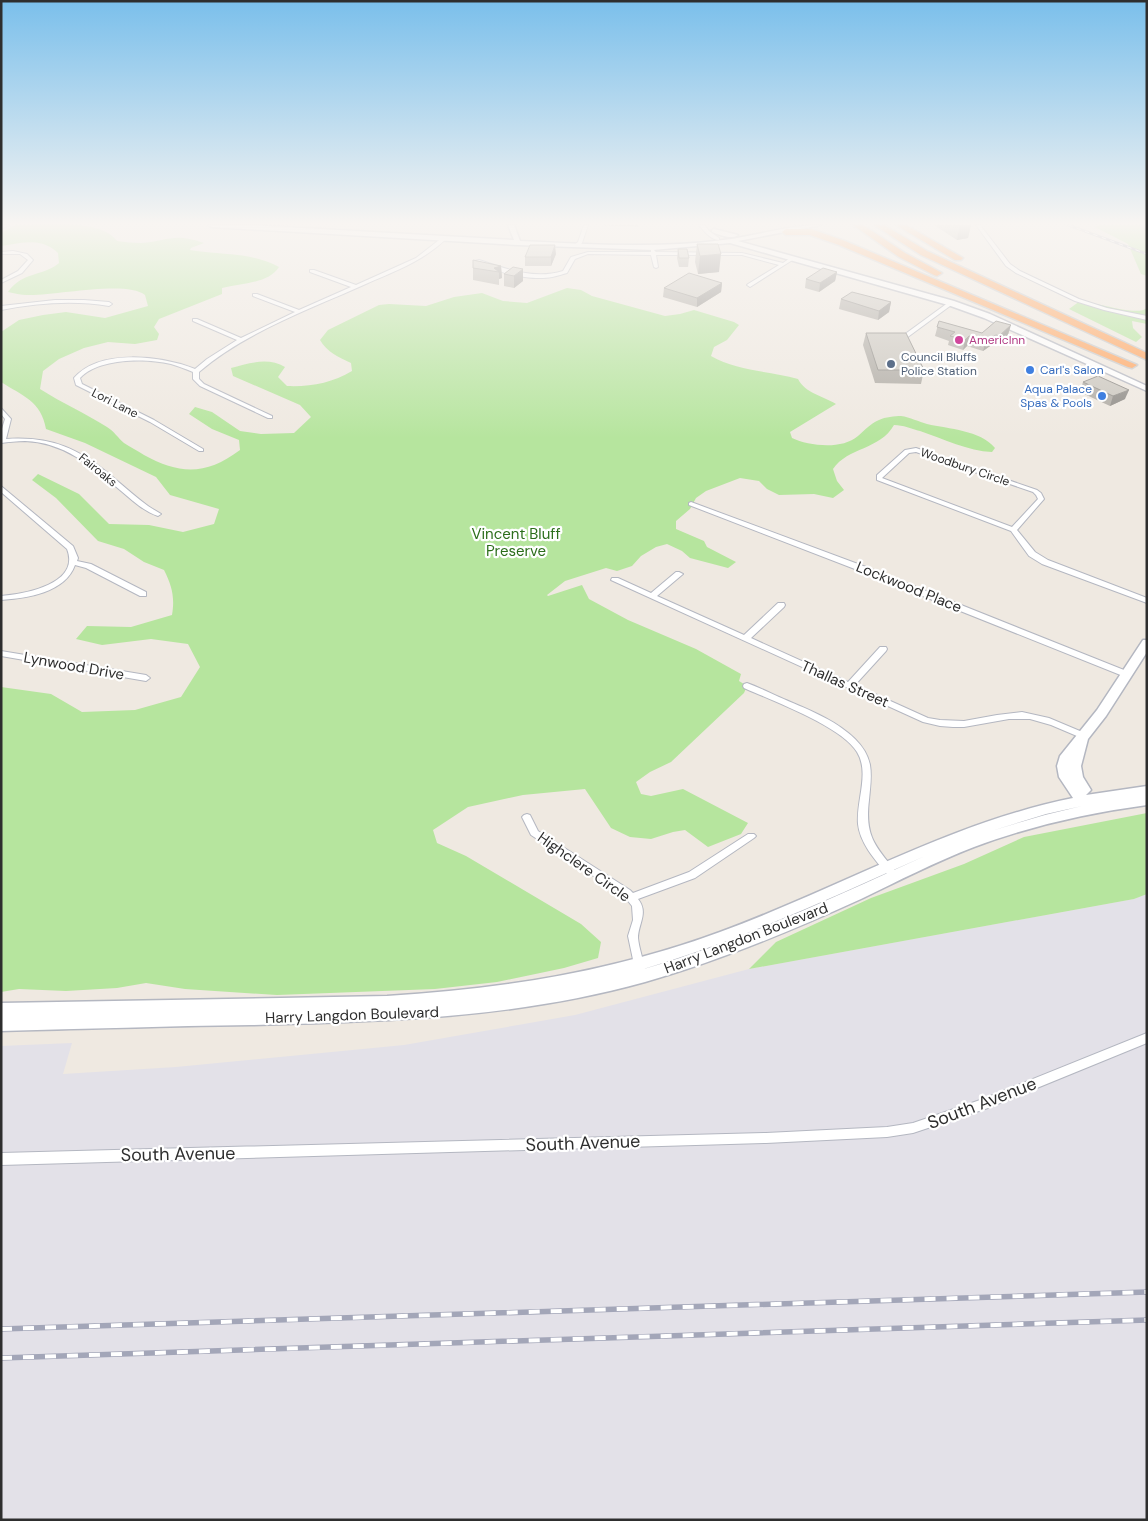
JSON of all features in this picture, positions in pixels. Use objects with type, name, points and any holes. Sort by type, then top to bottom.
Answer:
[{"type":"highway","points":[[968,296],[1136,367],[988,296]]},
{"type":"highway","points":[[1017,296],[1147,356]]},
{"type":"highway","points":[[1030,296],[1147,356]]},
{"type":"main road","points":[[926,296],[987,316],[1147,389]]},
{"type":"main road","points":[[1062,804],[1069,798],[1074,783],[1074,764],[1084,736],[1147,643]]},
{"type":"main road","points":[[1074,783],[1113,795]]},
{"type":"main road","points":[[1074,783],[1089,802]]},
{"type":"main road","name":"Harry Langdon Boulevard","points":[[892,872],[1089,802],[1113,795],[1147,791]]},
{"type":"main road","name":"Harry Langdon Boulevard","points":[[1,1010],[346,1004],[435,1000],[536,988],[640,970],[718,952],[776,930],[987,827],[1062,804],[1147,800]]},
{"type":"main road","name":"Harry Langdon Boulevard","points":[[1,1024],[430,1013],[524,1002],[610,985],[640,970]]},
{"type":"street","points":[[258,296],[299,312]]},
{"type":"street","points":[[270,417],[202,385],[196,379],[196,371],[209,360],[241,340],[336,296]]},
{"type":"street","points":[[1069,296],[1106,309],[1147,318]]},
{"type":"street","points":[[1,308],[48,303],[94,302],[109,304]]},
{"type":"street","points":[[899,341],[951,303]]},
{"type":"street","points":[[195,320],[241,340]]},
{"type":"street","name":"Lori Lane","points":[[196,371],[171,362],[132,360],[93,366],[80,373],[77,380],[79,385],[152,421],[201,450]]},
{"type":"street","points":[[1,410],[8,419],[2,441]]},
{"type":"street","name":"Fairoaks","points":[[2,441],[38,440],[67,447],[89,460],[94,467],[147,509],[158,514]]},
{"type":"street","name":"Woodbury Circle","points":[[916,450],[1035,491],[1041,499],[1013,530],[883,482],[879,479],[879,476],[908,451],[916,450]]},
{"type":"street","points":[[1,488],[70,548],[74,558],[74,563],[66,575],[46,589],[29,595],[1,598]]},
{"type":"street","name":"Lockwood Place","points":[[691,504],[863,569],[1126,674]]},
{"type":"street","points":[[1013,530],[1032,554],[1044,562],[1147,601]]},
{"type":"street","points":[[74,563],[88,566],[143,594]]},
{"type":"street","points":[[652,596],[678,574]]},
{"type":"street","name":"Thallas Street","points":[[615,580],[849,686],[938,724],[958,726],[1011,716],[1027,716],[1047,720],[1084,736]]},
{"type":"street","points":[[745,638],[781,605]]},
{"type":"street","points":[[849,686],[883,649]]},
{"type":"street","name":"Lynwood Drive","points":[[1,653],[146,678]]},
{"type":"street","points":[[747,686],[840,731],[860,750],[865,761],[866,776],[862,826],[870,845],[892,872]]},
{"type":"street","name":"Highclere Circle","points":[[527,817],[534,833],[627,893],[637,905],[638,920],[633,936],[640,970]]},
{"type":"street","points":[[631,898],[692,875],[751,836]]},
{"type":"street","name":"South Avenue","points":[[1,1159],[766,1138],[887,1132],[935,1122],[1147,1038]]},
{"type":"shaded area","points":[[1147,894],[1147,1520],[1,1520],[1,1046],[72,1043],[63,1074],[176,1067],[404,1045],[575,1015],[749,969],[1134,899]]},
{"type":"green space","name":"Vincent Bluff Preserve","points":[[145,296],[217,296],[159,319],[154,327],[159,334],[157,340],[135,344],[108,342],[84,348],[59,359],[43,371],[40,389],[112,430],[124,443],[144,455],[157,462],[181,469],[205,468],[228,458],[240,450],[239,440],[212,429],[189,414],[195,407],[212,412],[240,431],[261,434],[294,433],[311,417],[300,405],[233,376],[231,368],[251,363],[272,362],[279,364],[285,367],[278,377],[287,386],[304,386],[337,379],[352,371],[351,363],[329,351],[320,340],[328,330],[379,305],[426,306],[461,296],[490,296],[503,301],[527,303],[546,296],[592,296],[665,316],[694,310],[739,325],[727,340],[714,347],[711,356],[742,368],[798,379],[805,388],[836,404],[790,432],[792,438],[816,445],[835,445],[851,440],[879,420],[887,417],[901,416],[973,434],[989,442],[995,448],[992,452],[974,449],[904,426],[894,425],[881,439],[847,456],[833,469],[837,481],[844,490],[833,498],[814,494],[779,495],[767,489],[759,481],[740,478],[706,491],[696,498],[690,509],[676,521],[676,529],[704,541],[707,547],[736,562],[728,568],[690,558],[682,551],[667,544],[656,547],[641,556],[632,566],[617,571],[606,568],[565,581],[547,595],[582,585],[589,599],[628,620],[696,649],[741,674],[739,681],[747,686],[744,693],[671,762],[650,772],[636,782],[641,794],[651,796],[683,789],[748,823],[741,834],[708,847],[685,830],[651,839],[630,837],[611,828],[585,789],[523,795],[468,807],[433,830],[437,843],[466,856],[581,924],[601,942],[598,958],[564,968],[497,982],[435,989],[277,995],[185,989],[146,983],[117,988],[66,991],[19,989],[1,992],[1,687],[51,694],[82,712],[135,710],[181,697],[200,667],[188,644],[151,639],[102,645],[76,639],[87,626],[131,627],[172,615],[173,597],[171,587],[164,570],[144,562],[124,549],[98,541],[56,498],[32,480],[38,474],[79,494],[109,524],[149,525],[183,532],[214,524],[219,509],[170,495],[156,477],[85,443],[46,429],[40,412],[30,400],[1,382],[1,332],[19,320],[43,315],[66,312],[105,318],[148,306]]},
{"type":"green space","points":[[1080,301],[1135,311],[1147,308],[1147,324],[1132,321],[1133,328],[1142,337],[1136,342],[1069,309]]},
{"type":"green space","points":[[1147,813],[1147,894],[1134,899],[749,969],[776,942],[871,898],[964,864],[1024,837]]},
{"type":"building","points":[[846,296],[868,296],[891,302],[879,311],[841,299]]},
{"type":"building","points":[[939,321],[982,333],[996,321],[1011,325],[999,336],[996,335],[986,341],[969,336],[965,340],[950,336],[955,332],[937,327]]},
{"type":"building","points":[[866,333],[906,333],[924,370],[878,370]]},
{"type":"building","points":[[1098,376],[1129,390],[1113,396],[1083,382]]},
{"type":"railway","points":[[1,1329],[1147,1292]]},
{"type":"railway","points":[[1,1358],[1147,1320]]},
{"type":"place","name":"AmericInn","points":[[959,340]]},
{"type":"place","name":"Council Bluffs Police Station","points":[[891,364]]},
{"type":"place","name":"Carl's Salon","points":[[1030,370]]},
{"type":"place","name":"Aqua Palace Spas & Pools","points":[[1102,396]]}]
